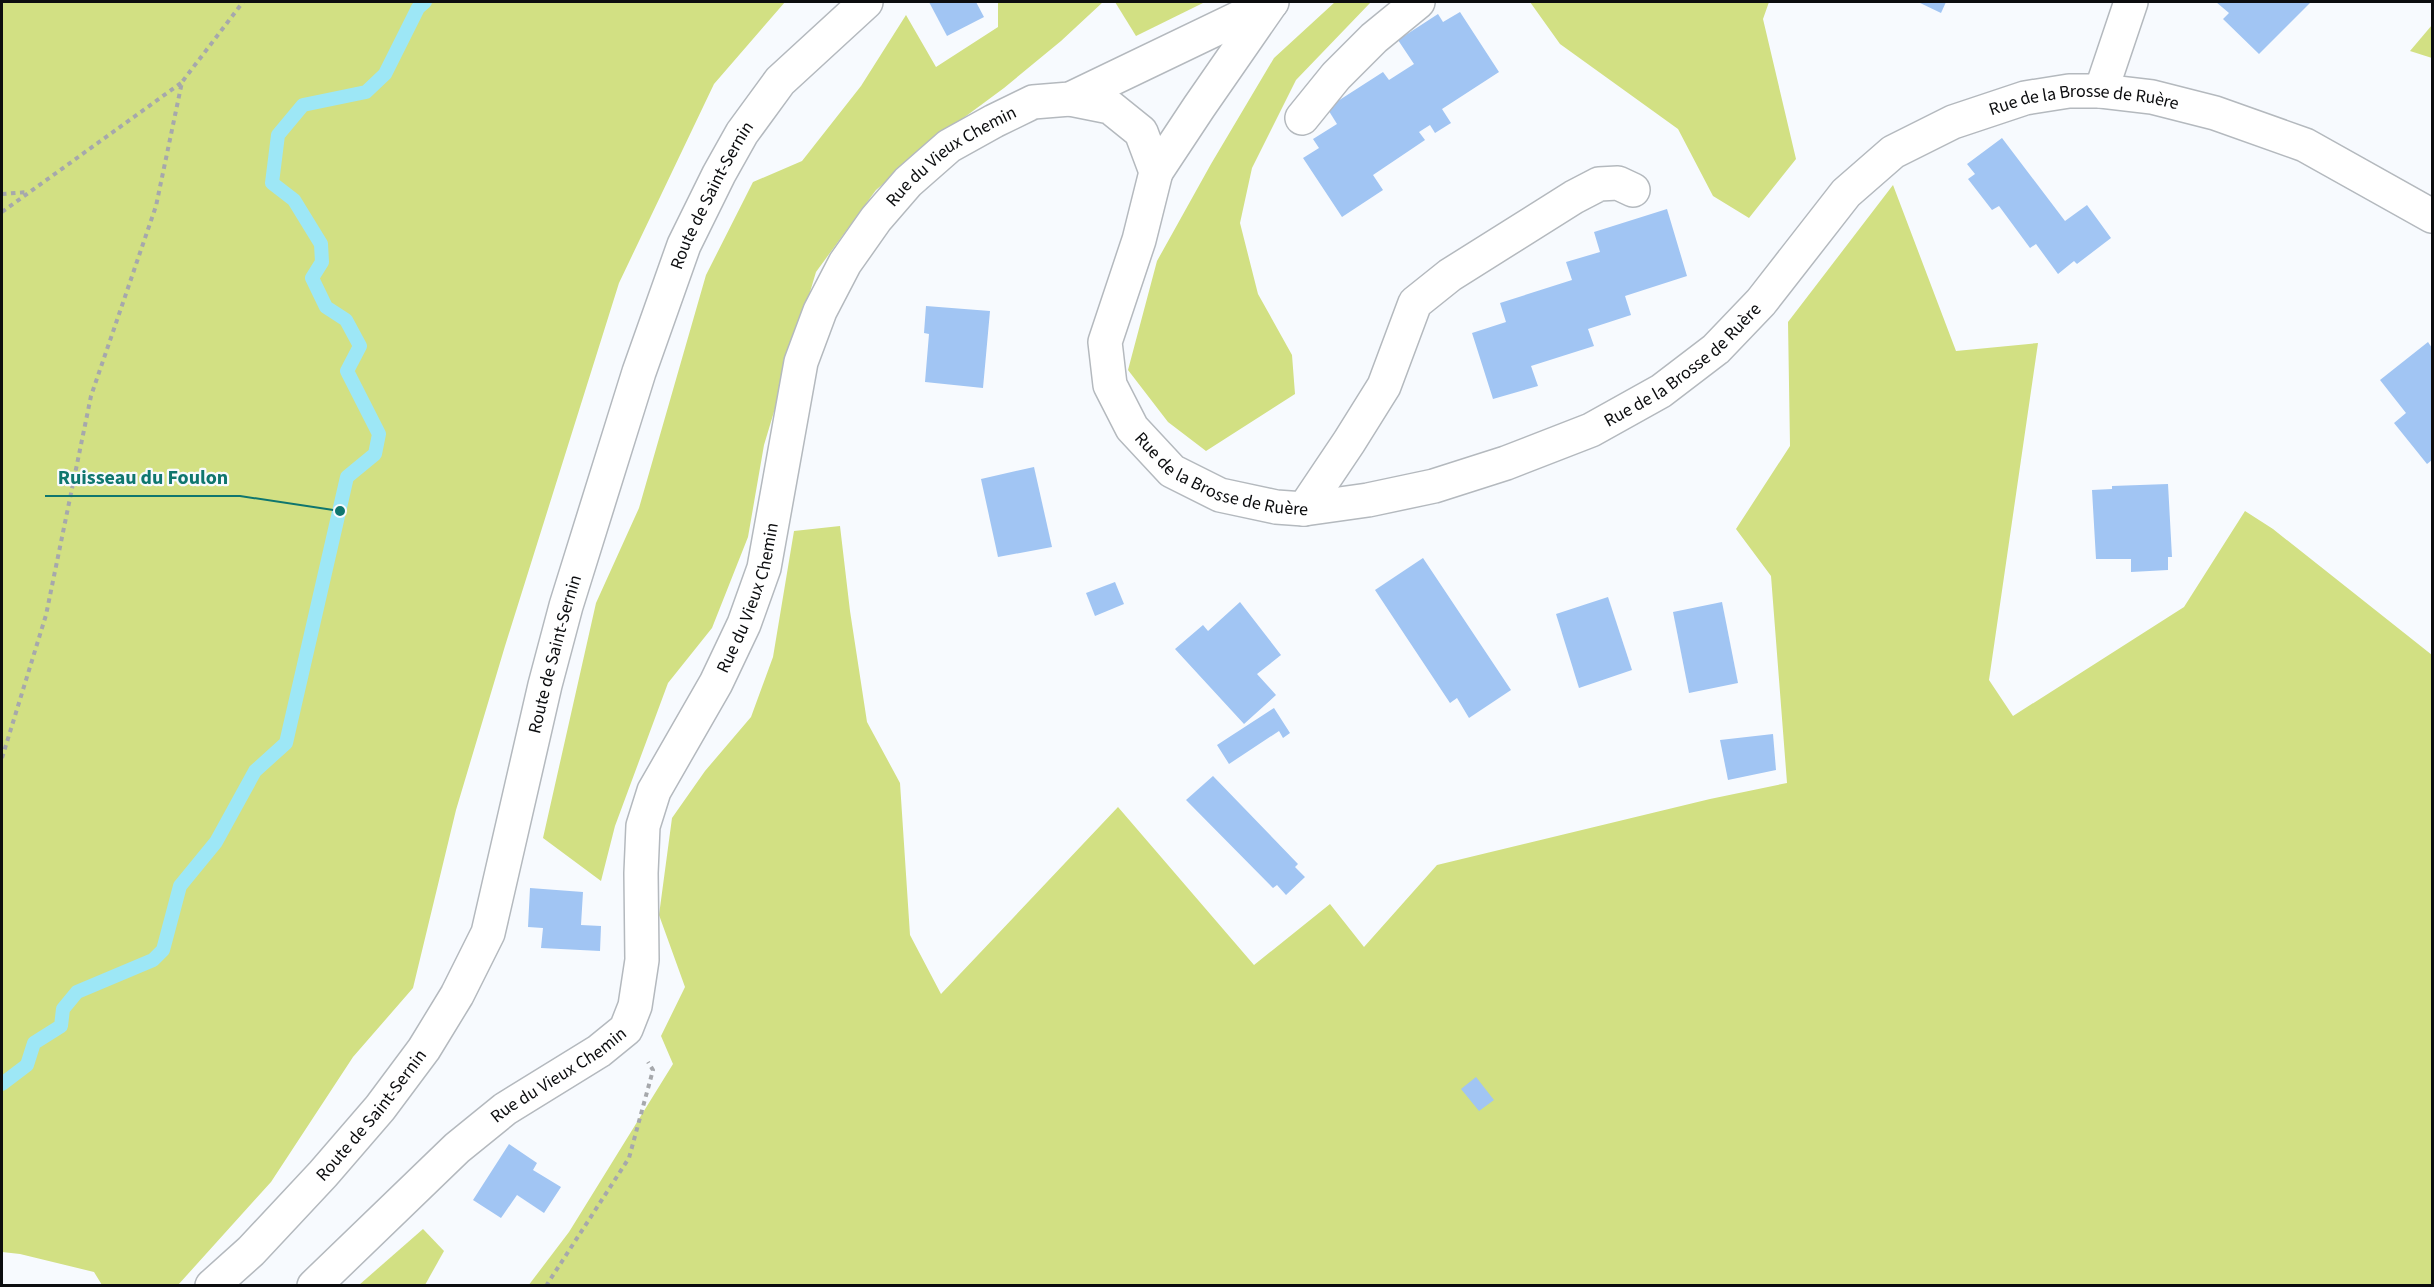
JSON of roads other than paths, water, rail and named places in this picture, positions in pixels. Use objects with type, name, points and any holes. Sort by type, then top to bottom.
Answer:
[{"type":"street","name":"Route de Saint-Sernin","points":[[212,1286],[259,1243],[380,1108],[424,1049],[457,995],[488,933],[545,685],[566,606],[639,372],[684,245],[718,174],[748,124],[780,81],[866,2]]},
{"type":"street","name":"Rue du Vieux Chemin","points":[[314,1286],[457,1148],[505,1109],[599,1050],[626,1029],[634,1006],[642,960],[640,873],[643,826],[654,791],[716,683],[744,624],[764,568],[801,362],[820,311],[845,263],[876,219],[908,182],[949,146],[994,121],[1033,102],[1070,99],[1272,2]]},
{"type":"street","name":"Rue de la Brosse de Ruère","points":[[1272,2],[1198,107],[1156,172],[1139,240],[1105,342],[1110,385],[1132,428],[1172,471],[1220,495],[1276,507],[1304,509],[1368,500],[1434,486],[1506,463],[1591,430],[1661,391],[1716,349],[1761,302],[1846,193],[1893,152],[1953,122],[2025,98],[2069,91],[2101,91],[2152,97],[2215,113],[2305,145],[2433,216]]},
{"type":"street","points":[[1302,118],[1336,76],[1374,38],[1418,2]]},
{"type":"street","points":[[2101,91],[2132,2]]},
{"type":"street","points":[[1070,99],[1110,107],[1141,132],[1156,172]]},
{"type":"street","points":[[1304,509],[1384,386],[1415,303],[1450,275],[1599,184],[1618,183],[1633,190]]},
{"type":"waterway","points":[[2,1084],[27,1065],[34,1043],[61,1026],[63,1009],[77,992],[153,960],[163,950],[180,886],[216,842],[255,771],[286,743],[347,477],[375,454],[379,434],[347,371],[360,346],[346,320],[326,307],[312,278],[322,262],[321,244],[294,200],[272,183],[278,135],[303,105],[366,92],[385,74],[418,8],[425,2]]},
{"type":"place","name":"Ruisseau du Foulon","points":[[340,511]]}]
